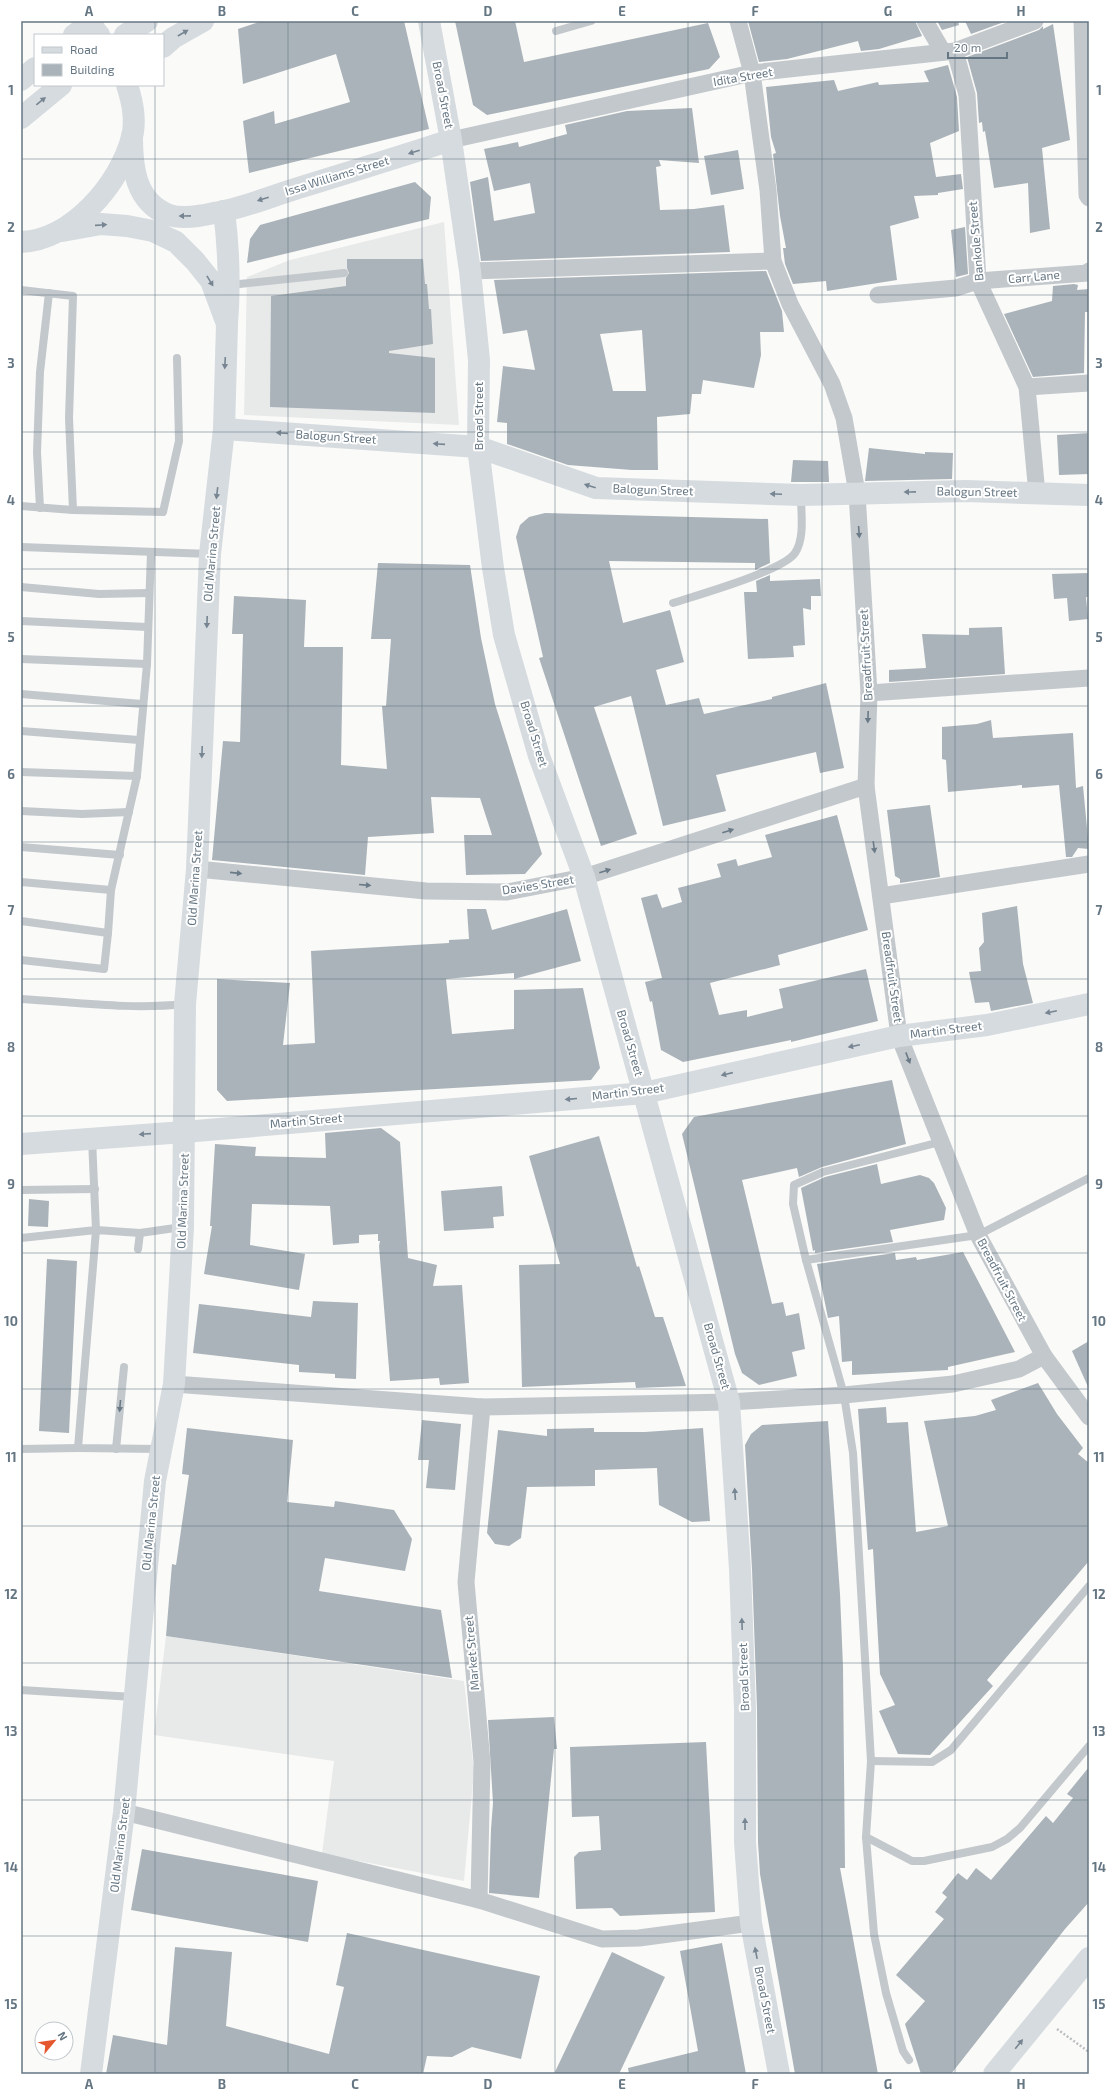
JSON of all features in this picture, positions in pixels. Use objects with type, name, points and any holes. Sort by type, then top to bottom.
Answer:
[{"type":"main road","points":[[87,21],[98,34]]},
{"type":"main road","points":[[75,34],[93,21]]},
{"type":"main road","points":[[127,34],[147,21]]},
{"type":"main road","points":[[164,46],[173,38],[203,21]]},
{"type":"main road","name":"Broad Street","points":[[429,21],[451,140],[470,271],[479,360],[478,447],[493,568],[504,635],[539,756],[584,878],[729,1402],[740,1569],[745,1709],[745,1842],[751,1922],[779,2074]]},
{"type":"main road","points":[[21,80],[34,69]]},
{"type":"main road","points":[[21,118],[60,86]]},
{"type":"main road","points":[[127,86],[133,128],[133,168],[139,188],[147,200],[170,215],[199,215],[224,211]]},
{"type":"main road","points":[[62,231],[96,201],[118,173],[133,128],[142,86]]},
{"type":"main road","name":"Issa Williams Street","points":[[224,211],[451,140]]},
{"type":"main road","name":"Old Marina Street","points":[[91,2074],[124,1812],[155,1481],[174,1384],[183,1227],[185,1004],[197,869],[210,554],[224,429],[227,324],[230,285],[228,244],[224,211]]},
{"type":"main road","name":"Old Marina Street","points":[[21,242],[62,231],[101,224],[127,226],[153,231],[176,242],[195,261],[211,281],[227,324]]},
{"type":"main road","name":"Balogun Street","points":[[224,429],[478,447],[596,488],[801,495],[966,491],[1089,495]]},
{"type":"main road","name":"Martin Street","points":[[21,1144],[184,1132],[644,1093],[899,1036],[987,1025],[1089,1004]]},
{"type":"main road","points":[[994,2074],[1089,1958]]},
{"type":"street","name":"Breadfruit Street","points":[[738,21],[752,73],[768,190],[773,261],[790,304],[832,384],[844,418],[857,493],[869,693],[866,786],[899,1036],[978,1235],[1044,1356],[1089,1417]]},
{"type":"street","name":"Bankole Street","points":[[925,21],[949,51],[967,95],[978,281],[1027,387],[1037,494]]},
{"type":"street","name":"Idita Street","points":[[451,140],[752,73],[949,51],[1035,21]]},
{"type":"street","points":[[1082,21],[1088,196]]},
{"type":"street","points":[[470,271],[773,261]]},
{"type":"street","name":"Carr Lane","points":[[878,295],[956,288],[978,281],[1088,273],[1089,271]]},
{"type":"street","points":[[1027,387],[1089,383]]},
{"type":"street","points":[[869,693],[1089,678]]},
{"type":"street","name":"Davies Street","points":[[197,869],[426,891],[507,892],[584,878],[866,786]]},
{"type":"street","points":[[881,896],[1089,864]]},
{"type":"street","points":[[174,1384],[482,1407],[729,1402],[844,1395],[953,1384],[1019,1369],[1044,1356]]},
{"type":"street","name":"Market Street","points":[[479,1900],[482,1762],[466,1582],[482,1407]]},
{"type":"street","points":[[124,1812],[479,1900],[602,1939],[640,1938],[751,1922]]},
{"type":"lane","points":[[556,31],[591,21]]},
{"type":"lane","points":[[230,285],[344,273]]},
{"type":"lane","points":[[21,290],[73,296],[69,418],[73,510]]},
{"type":"lane","points":[[40,508],[37,452],[40,372],[48,293]]},
{"type":"lane","points":[[21,506],[73,510],[162,512],[179,441],[176,358]]},
{"type":"lane","points":[[673,603],[764,572],[794,554],[801,538],[801,495]]},
{"type":"lane","points":[[21,547],[210,554]]},
{"type":"lane","points":[[21,960],[104,969],[111,890],[137,776],[142,704],[147,664],[147,627],[151,553]]},
{"type":"lane","points":[[21,587],[99,594],[149,593]]},
{"type":"lane","points":[[21,621],[147,627]]},
{"type":"lane","points":[[21,659],[147,664]]},
{"type":"lane","points":[[21,694],[142,704]]},
{"type":"lane","points":[[21,732],[139,740]]},
{"type":"lane","points":[[21,772],[137,776]]},
{"type":"lane","points":[[21,811],[82,814],[129,812]]},
{"type":"lane","points":[[21,847],[120,855]]},
{"type":"lane","points":[[21,882],[111,890]]},
{"type":"lane","points":[[21,921],[108,933]]},
{"type":"lane","points":[[21,999],[141,1007],[185,1004]]},
{"type":"lane","points":[[78,1448],[96,1230],[92,1138]]},
{"type":"lane","points":[[908,2060],[903,2051],[886,1993],[876,1941],[866,1837],[871,1761],[853,1453],[844,1395],[806,1260],[793,1204],[794,1185],[823,1172],[940,1142]]},
{"type":"lane","points":[[806,1260],[978,1235],[1089,1178]]},
{"type":"lane","points":[[21,1190],[95,1189]]},
{"type":"lane","points":[[21,1238],[96,1230],[140,1233],[183,1227]]},
{"type":"lane","points":[[138,1249],[140,1233]]},
{"type":"lane","points":[[116,1449],[124,1367]]},
{"type":"lane","points":[[21,1450],[78,1448],[161,1450]]},
{"type":"lane","points":[[871,1761],[932,1762],[951,1750],[1089,1586]]},
{"type":"lane","points":[[21,1690],[134,1697]]},
{"type":"lane","points":[[866,1837],[912,1861],[924,1861],[992,1847],[1007,1839],[1020,1828],[1089,1746]]},
{"type":"path","points":[[1041,2017],[1089,2052]]},
{"type":"shaded area","points":[[444,222],[459,425],[244,415],[247,277],[290,260]]},
{"type":"shaded area","points":[[166,1636],[464,1681],[474,1771],[464,1881],[322,1854],[334,1761],[154,1735]]},
{"type":"building","points":[[262,21],[404,21],[429,129],[249,173],[243,121],[274,111],[275,124],[350,102],[336,54],[243,84],[238,29]]},
{"type":"building","points":[[455,21],[515,21],[524,62],[708,23],[720,57],[709,69],[487,115],[473,105]]},
{"type":"building","points":[[748,21],[915,21],[922,36],[879,49],[861,51],[858,41],[787,59],[759,62]]},
{"type":"building","points":[[937,21],[958,21],[959,25],[942,30]]},
{"type":"building","points":[[965,21],[1007,21],[971,34]]},
{"type":"building","points":[[1053,24],[1070,140],[1042,148],[1050,229],[1030,233],[1028,183],[994,188],[985,131],[983,132],[982,122],[979,123],[977,93],[967,57],[1039,30],[1043,26],[1043,29]]},
{"type":"building","points":[[948,65],[957,97],[959,131],[930,143],[936,177],[961,174],[963,189],[938,193],[938,195],[914,196],[919,218],[890,226],[897,280],[827,291],[826,281],[793,284],[785,264],[783,248],[786,248],[780,216],[773,154],[776,153],[771,137],[766,87],[834,80],[838,91],[878,82],[879,85],[929,82],[924,71]]},
{"type":"building","points":[[692,108],[699,163],[659,160],[661,166],[656,167],[660,210],[694,209],[724,205],[730,252],[481,261],[470,182],[488,177],[494,221],[535,213],[530,183],[494,191],[484,149],[518,142],[519,147],[567,134],[565,125],[627,111]]},
{"type":"building","points":[[738,150],[744,189],[711,195],[704,156]]},
{"type":"building","points":[[415,182],[431,197],[429,219],[247,263],[250,239],[260,225]]},
{"type":"building","points":[[965,227],[968,274],[956,277],[951,230]]},
{"type":"building","points":[[347,259],[423,259],[429,309],[431,309],[433,344],[389,351],[389,353],[435,358],[435,413],[270,407],[271,296],[346,286],[346,278],[349,273],[347,268]]},
{"type":"building","points":[[766,271],[782,311],[784,332],[760,332],[761,355],[754,388],[703,380],[701,394],[692,394],[690,414],[657,417],[658,470],[632,470],[568,465],[507,444],[507,423],[497,422],[503,366],[535,370],[527,330],[503,334],[494,280]],"holes":[[[642,330],[646,391],[613,391],[600,334]]]},
{"type":"building","points":[[1078,285],[1077,290],[1089,289],[1089,312],[1085,312],[1084,373],[1033,377],[1004,314],[1052,301],[1053,286]]},
{"type":"building","points":[[1089,433],[1089,474],[1059,475],[1057,435]]},
{"type":"building","points":[[869,448],[925,454],[925,452],[953,453],[952,479],[865,481]]},
{"type":"building","points":[[793,460],[828,461],[829,482],[791,482]]},
{"type":"building","points":[[545,513],[768,519],[770,563],[755,570],[755,563],[609,561],[623,623],[670,610],[684,662],[656,670],[666,705],[699,698],[704,714],[772,699],[772,697],[826,683],[844,768],[820,773],[816,752],[716,775],[726,811],[663,826],[631,696],[594,707],[637,834],[601,846],[539,658],[543,657],[516,537],[520,525],[529,517]]},
{"type":"building","points":[[378,563],[470,565],[481,638],[495,704],[542,854],[525,874],[466,875],[464,835],[492,835],[480,798],[431,797],[434,833],[368,837],[365,875],[212,860],[223,741],[240,742],[243,634],[232,634],[234,596],[306,600],[304,647],[343,647],[341,765],[387,769],[382,706],[386,706],[391,639],[371,639]]},
{"type":"building","points":[[1089,573],[1089,597],[1086,597],[1088,619],[1069,621],[1067,598],[1054,599],[1052,574]]},
{"type":"building","points":[[770,575],[770,581],[820,579],[821,596],[811,596],[811,610],[803,608],[805,645],[793,646],[794,657],[748,659],[744,592],[757,592],[756,581]]},
{"type":"building","points":[[1002,627],[1005,674],[889,682],[889,670],[926,668],[922,634],[969,635],[969,628]]},
{"type":"building","points":[[991,720],[993,738],[1073,733],[1076,788],[1083,786],[1089,849],[1078,848],[1072,857],[1066,857],[1059,785],[1022,788],[1022,785],[948,792],[946,760],[942,759],[942,727],[977,724]]},
{"type":"building","points":[[930,805],[940,877],[900,883],[900,879],[895,876],[887,810]]},
{"type":"building","points":[[837,815],[868,930],[778,955],[780,965],[710,983],[719,1015],[747,1010],[747,1017],[783,1008],[779,989],[866,969],[878,1021],[791,1042],[791,1040],[683,1062],[661,1050],[652,1001],[650,1002],[645,982],[662,978],[641,898],[657,894],[662,908],[682,902],[678,888],[721,877],[717,864],[736,859],[738,866],[772,857],[765,835]]},
{"type":"building","points":[[1017,906],[1023,964],[1033,1003],[991,1011],[989,1002],[975,1003],[969,972],[981,971],[979,948],[984,942],[982,913]]},
{"type":"building","points":[[467,909],[486,909],[492,930],[567,909],[581,961],[514,979],[514,973],[446,979],[452,1034],[514,1029],[514,990],[583,988],[600,1068],[591,1080],[227,1101],[217,1090],[217,979],[290,983],[283,1045],[315,1043],[311,951],[449,943],[449,940],[469,939]]},
{"type":"building","points":[[892,1080],[906,1144],[822,1167],[799,1177],[797,1168],[742,1180],[772,1304],[783,1302],[786,1316],[799,1313],[805,1349],[792,1352],[797,1376],[759,1385],[742,1373],[735,1354],[682,1134],[694,1117]]},
{"type":"building","points":[[381,1128],[400,1142],[408,1258],[437,1265],[433,1286],[462,1285],[469,1383],[440,1385],[439,1378],[390,1381],[379,1246],[380,1241],[378,1241],[378,1234],[359,1235],[359,1243],[333,1245],[330,1206],[252,1204],[250,1245],[305,1254],[299,1290],[204,1274],[212,1226],[210,1226],[215,1144],[256,1147],[255,1156],[326,1158],[325,1133]]},
{"type":"building","points":[[599,1136],[637,1267],[639,1266],[655,1317],[663,1317],[686,1386],[636,1388],[635,1382],[522,1387],[519,1265],[560,1264],[529,1156]]},
{"type":"building","points":[[877,1164],[881,1184],[920,1175],[929,1178],[934,1183],[946,1208],[944,1220],[890,1230],[893,1242],[815,1253],[815,1250],[813,1251],[801,1188],[825,1177]]},
{"type":"building","points":[[502,1186],[504,1216],[493,1217],[494,1228],[444,1231],[441,1191]]},
{"type":"building","points":[[29,1199],[49,1201],[48,1227],[28,1226]]},
{"type":"building","points":[[963,1252],[1015,1352],[948,1367],[948,1370],[852,1375],[852,1361],[842,1362],[839,1316],[828,1318],[817,1264],[895,1253],[896,1260],[916,1257],[917,1260]]},
{"type":"building","points":[[47,1259],[77,1261],[69,1433],[39,1431]]},
{"type":"building","points":[[313,1301],[358,1303],[356,1379],[335,1378],[335,1374],[299,1372],[299,1365],[193,1353],[199,1304],[311,1317]]},
{"type":"building","points":[[1089,1341],[1089,1389],[1072,1351]]},
{"type":"building","points":[[1038,1383],[1057,1414],[1083,1448],[1078,1454],[1089,1463],[1089,1561],[987,1680],[993,1686],[930,1755],[898,1754],[879,1711],[895,1705],[880,1674],[873,1549],[868,1550],[858,1409],[886,1407],[887,1423],[908,1422],[916,1532],[948,1526],[924,1421],[975,1416],[996,1410],[991,1400]]},
{"type":"building","points":[[422,1420],[461,1424],[455,1490],[426,1488],[429,1460],[418,1460]]},
{"type":"building","points":[[828,1421],[840,1594],[843,1667],[845,1868],[840,1868],[878,2074],[795,2074],[760,1874],[758,1842],[757,1709],[752,1569],[745,1445],[751,1434],[762,1425]]},
{"type":"building","points":[[187,1428],[293,1440],[287,1502],[334,1507],[335,1501],[394,1510],[412,1539],[405,1571],[325,1558],[319,1591],[441,1610],[452,1678],[166,1636],[172,1564],[176,1565],[189,1475],[182,1474]]},
{"type":"building","points":[[594,1428],[594,1432],[645,1432],[703,1428],[710,1521],[692,1522],[659,1505],[657,1468],[595,1470],[595,1486],[527,1487],[521,1538],[509,1546],[495,1544],[487,1533],[498,1430],[547,1436],[547,1429]]},
{"type":"building","points":[[554,1717],[557,1749],[554,1749],[539,1898],[489,1893],[493,1803],[488,1720]]},
{"type":"building","points":[[706,1742],[715,1912],[620,1916],[612,1908],[576,1909],[574,1857],[579,1852],[601,1850],[599,1816],[572,1817],[570,1747]]},
{"type":"building","points":[[1089,1767],[1089,1902],[1065,1929],[951,2074],[921,2074],[905,2024],[925,2001],[896,1975],[944,1919],[935,1912],[947,1897],[942,1893],[958,1873],[967,1880],[976,1868],[991,1880],[1046,1816],[1053,1823],[1073,1798],[1067,1794]]},
{"type":"building","points":[[142,1849],[318,1881],[308,1942],[131,1910]]},
{"type":"building","points":[[347,1933],[540,1976],[521,2059],[472,2047],[452,2057],[427,2056],[423,2074],[106,2074],[113,2035],[167,2045],[175,1947],[232,1952],[226,2026],[329,2054],[344,1987],[336,1985]]},
{"type":"building","points":[[722,1943],[746,2074],[629,2074],[628,2068],[698,2051],[680,1951]]},
{"type":"building","points":[[612,1952],[665,1977],[619,2074],[554,2074]]}]
